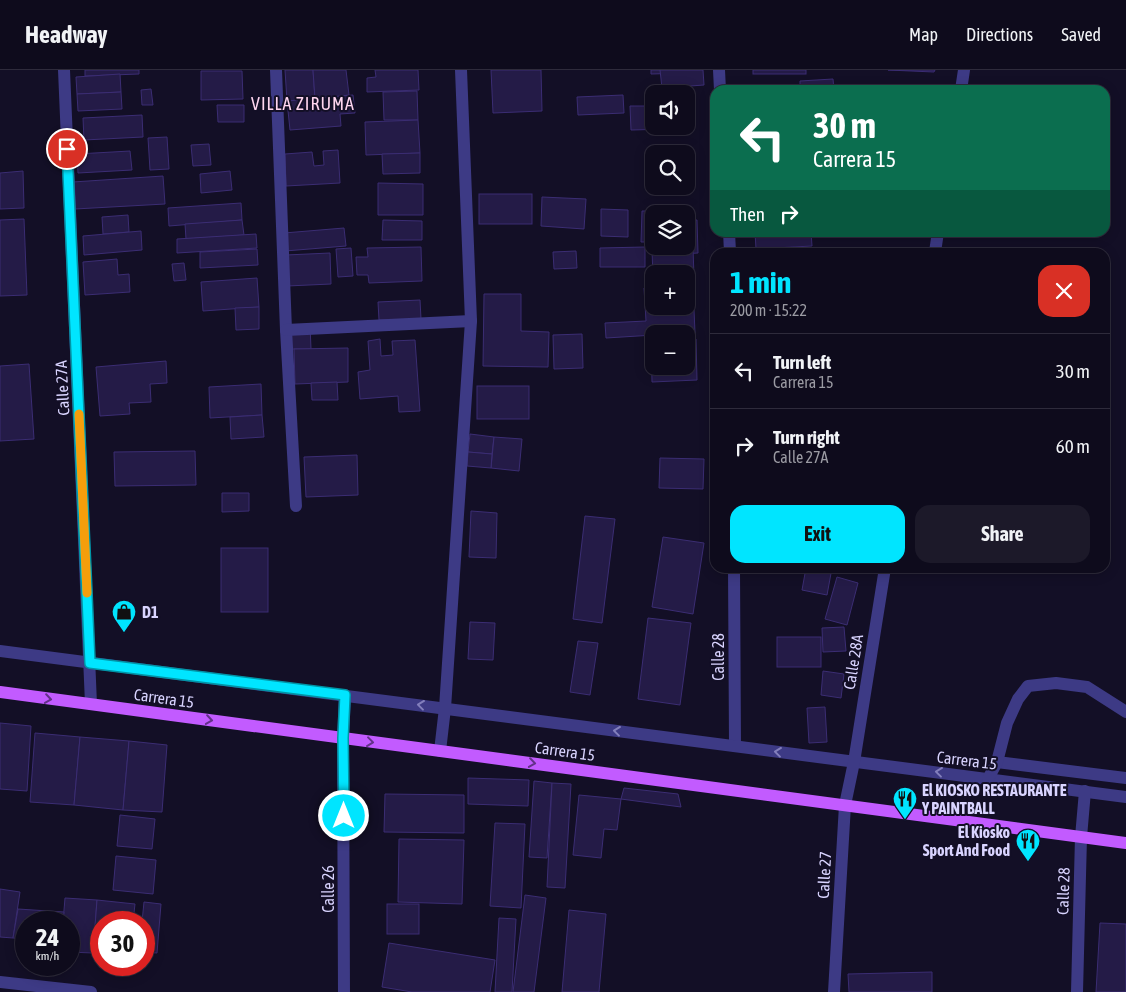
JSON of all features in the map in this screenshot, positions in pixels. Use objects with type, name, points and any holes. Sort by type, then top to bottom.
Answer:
[{"type":"main road","name":"Carrera 15","points":[[0,692],[1126,843]]},
{"type":"street","name":"Calle 27A","points":[[64,70],[91,704]]},
{"type":"street","points":[[276,70],[286,330],[296,506]]},
{"type":"street","points":[[440,751],[445,708],[471,321],[461,70]]},
{"type":"street","points":[[719,70],[720,85]]},
{"type":"street","points":[[962,85],[964,70]]},
{"type":"street","points":[[286,330],[471,321]]},
{"type":"street","name":"Calle 28","points":[[734,573],[735,746]]},
{"type":"street","name":"Calle 28A","points":[[854,762],[884,573]]},
{"type":"street","name":"Carrera 15","points":[[0,651],[1126,797]]},
{"type":"street","points":[[988,779],[996,762],[1007,723],[1018,700],[1028,686],[1056,683],[1087,686],[1126,712]]},
{"type":"street","name":"Calle 26","points":[[344,992],[343,738],[345,695]]},
{"type":"street","name":"Calle 27","points":[[834,992],[845,805],[854,762]]},
{"type":"street","points":[[996,762],[1126,778]]},
{"type":"street","name":"Calle 28","points":[[1077,992],[1081,837],[1085,791]]},
{"type":"street","points":[[0,982],[48,989],[91,992]]},
{"type":"building","points":[[85,70],[139,70],[139,74],[85,76]]},
{"type":"building","points":[[285,70],[313,70],[315,99],[287,101]]},
{"type":"building","points":[[313,70],[346,70],[349,95],[315,99]]},
{"type":"building","points":[[375,70],[418,70],[419,90],[367,92],[367,78],[376,77]]},
{"type":"building","points":[[491,70],[541,70],[542,111],[493,113]]},
{"type":"building","points":[[651,70],[687,70],[687,73],[651,74]]},
{"type":"building","points":[[660,70],[703,70],[704,85],[662,85]]},
{"type":"building","points":[[753,70],[806,70],[806,74],[753,74]]},
{"type":"building","points":[[888,70],[935,70],[934,72]]},
{"type":"building","points":[[201,71],[242,71],[243,99],[201,100]]},
{"type":"building","points":[[120,74],[121,92],[77,94],[76,77]]},
{"type":"building","points":[[833,79],[834,85],[800,85],[800,81]]},
{"type":"building","points":[[151,89],[153,105],[142,105],[141,90]]},
{"type":"building","points":[[417,91],[418,120],[384,120],[383,92]]},
{"type":"building","points":[[121,92],[122,109],[78,111],[77,94]]},
{"type":"building","points":[[353,95],[355,113],[340,114],[341,126],[290,130],[287,101]]},
{"type":"building","points":[[623,95],[624,113],[578,115],[577,97]]},
{"type":"building","points":[[217,105],[244,105],[244,122],[218,122]]},
{"type":"building","points":[[630,106],[645,106],[645,130],[631,130]]},
{"type":"building","points":[[142,115],[143,137],[84,140],[83,118]]},
{"type":"building","points":[[418,120],[420,153],[366,155],[365,122]]},
{"type":"building","points":[[167,137],[169,169],[150,170],[148,138]]},
{"type":"building","points":[[209,144],[211,165],[193,166],[191,145]]},
{"type":"building","points":[[338,150],[340,183],[286,186],[285,154],[312,152],[314,166],[324,165],[323,151]]},
{"type":"building","points":[[130,151],[132,170],[78,173],[77,154]]},
{"type":"building","points":[[420,153],[420,173],[383,174],[382,154]]},
{"type":"building","points":[[23,171],[24,208],[0,209],[0,173]]},
{"type":"building","points":[[230,171],[232,190],[201,193],[200,174]]},
{"type":"building","points":[[163,176],[165,204],[75,209],[73,182]]},
{"type":"building","points":[[378,183],[423,184],[423,215],[378,215]]},
{"type":"building","points":[[479,194],[532,194],[532,224],[479,224]]},
{"type":"building","points":[[542,197],[586,199],[584,229],[541,226]]},
{"type":"building","points":[[241,203],[242,220],[169,226],[168,208]]},
{"type":"building","points":[[601,209],[628,210],[628,237],[601,236]]},
{"type":"building","points":[[642,211],[645,211],[645,242],[641,242]]},
{"type":"building","points":[[128,215],[129,232],[103,234],[102,217]]},
{"type":"building","points":[[24,219],[27,295],[0,296],[0,220]]},
{"type":"building","points":[[242,220],[244,235],[186,239],[185,224]]},
{"type":"building","points":[[383,220],[422,221],[422,240],[382,240]]},
{"type":"building","points":[[695,220],[697,220],[698,253],[695,253]]},
{"type":"building","points":[[344,228],[346,246],[285,251],[284,233]]},
{"type":"building","points":[[141,231],[142,250],[84,255],[83,236]]},
{"type":"building","points":[[256,234],[257,248],[177,253],[177,239]]},
{"type":"building","points":[[755,237],[811,237],[812,246],[756,248]]},
{"type":"building","points":[[421,247],[422,281],[369,283],[368,275],[357,275],[356,257],[368,257],[367,248]]},
{"type":"building","points":[[645,247],[645,267],[600,267],[600,248]]},
{"type":"building","points":[[351,248],[353,276],[338,277],[336,249]]},
{"type":"building","points":[[257,249],[258,265],[200,268],[200,252]]},
{"type":"building","points":[[576,251],[577,268],[554,269],[553,252]]},
{"type":"building","points":[[330,253],[331,284],[287,286],[286,255]]},
{"type":"building","points":[[652,255],[693,255],[694,265],[653,265]]},
{"type":"building","points":[[117,259],[118,275],[129,274],[130,292],[85,295],[83,262]]},
{"type":"building","points":[[184,263],[186,280],[174,281],[172,264]]},
{"type":"building","points":[[257,278],[259,307],[203,311],[201,282]]},
{"type":"building","points":[[484,294],[521,294],[521,331],[549,332],[548,367],[483,366]]},
{"type":"building","points":[[420,300],[421,319],[379,320],[378,302]]},
{"type":"building","points":[[259,307],[259,329],[236,330],[235,308]]},
{"type":"building","points":[[646,315],[694,315],[695,325],[645,325],[645,336],[606,338],[605,323],[646,321]]},
{"type":"building","points":[[310,325],[311,349],[290,349],[289,326]]},
{"type":"building","points":[[582,334],[583,368],[554,369],[553,335]]},
{"type":"building","points":[[380,339],[381,356],[393,355],[392,341],[415,340],[420,411],[399,412],[398,396],[360,399],[358,372],[370,370],[368,341]]},
{"type":"building","points":[[696,339],[697,380],[652,382],[652,375],[695,375]]},
{"type":"building","points":[[348,348],[348,382],[295,384],[294,349]]},
{"type":"building","points":[[166,361],[167,383],[150,384],[151,402],[129,403],[130,414],[100,416],[96,367]]},
{"type":"building","points":[[29,364],[34,439],[0,441],[0,366]]},
{"type":"building","points":[[337,382],[338,400],[312,400],[311,383]]},
{"type":"building","points":[[261,384],[262,415],[210,418],[209,387]]},
{"type":"building","points":[[477,386],[529,386],[529,419],[477,419]]},
{"type":"building","points":[[262,415],[264,437],[231,439],[230,417]]},
{"type":"building","points":[[470,434],[494,437],[492,454],[468,452]]},
{"type":"building","points":[[494,437],[522,439],[519,471],[491,468]]},
{"type":"building","points":[[195,451],[196,485],[115,486],[114,452]]},
{"type":"building","points":[[468,452],[492,454],[491,468],[467,466]]},
{"type":"building","points":[[357,455],[358,495],[306,497],[304,457]]},
{"type":"building","points":[[660,458],[704,459],[703,489],[659,488]]},
{"type":"building","points":[[222,493],[249,493],[249,511],[222,512]]},
{"type":"building","points":[[471,511],[497,513],[496,558],[469,557]]},
{"type":"building","points":[[585,516],[615,519],[602,623],[573,619]]},
{"type":"building","points":[[663,537],[704,543],[693,614],[652,607]]},
{"type":"building","points":[[221,548],[268,548],[268,612],[221,612]]},
{"type":"building","points":[[805,573],[831,573],[827,595],[802,590]]},
{"type":"building","points":[[837,577],[858,583],[847,625],[825,619]]},
{"type":"building","points":[[648,618],[691,623],[680,705],[638,699]]},
{"type":"building","points":[[470,622],[495,623],[493,660],[468,659]]},
{"type":"building","points":[[844,627],[846,651],[823,652],[822,628]]},
{"type":"building","points":[[777,637],[821,637],[821,667],[777,667]]},
{"type":"building","points":[[578,641],[598,643],[590,695],[570,692]]},
{"type":"building","points":[[823,671],[844,674],[841,698],[821,695]]},
{"type":"building","points":[[825,707],[827,742],[809,743],[807,708]]},
{"type":"building","points":[[0,723],[31,726],[27,791],[0,789]]},
{"type":"building","points":[[35,733],[80,737],[74,805],[30,802]]},
{"type":"building","points":[[80,737],[129,741],[123,810],[74,805]]},
{"type":"building","points":[[129,741],[167,745],[162,812],[123,810]]},
{"type":"building","points":[[468,778],[529,780],[528,806],[468,804]]},
{"type":"building","points":[[534,781],[552,783],[547,858],[529,857]]},
{"type":"building","points":[[552,783],[571,784],[565,888],[547,887]]},
{"type":"building","points":[[624,788],[678,794],[681,807],[621,799]]},
{"type":"building","points":[[385,794],[464,795],[464,833],[384,832]]},
{"type":"building","points":[[579,795],[621,799],[617,830],[604,829],[601,858],[573,855]]},
{"type":"building","points":[[120,815],[155,819],[152,849],[117,846]]},
{"type":"building","points":[[495,823],[525,824],[521,908],[490,906]]},
{"type":"building","points":[[399,839],[464,840],[462,904],[398,902]]},
{"type":"building","points":[[116,856],[156,860],[153,894],[113,890]]},
{"type":"building","points":[[0,889],[20,892],[17,911],[15,911],[13,938],[0,937]]},
{"type":"building","points":[[525,895],[546,898],[534,992],[513,992]]},
{"type":"building","points":[[65,898],[97,900],[96,911],[90,911],[90,953],[80,952],[80,911],[64,911]]},
{"type":"building","points":[[97,900],[135,904],[134,911],[96,911]]},
{"type":"building","points":[[144,902],[161,904],[157,953],[155,953],[155,911],[143,911]]},
{"type":"building","points":[[387,904],[419,904],[419,934],[387,934]]},
{"type":"building","points":[[18,909],[49,911],[18,911]]},
{"type":"building","points":[[569,910],[606,914],[599,992],[562,992]]},
{"type":"building","points":[[499,918],[516,919],[512,992],[495,992]]},
{"type":"building","points":[[1100,923],[1126,924],[1126,992],[1096,992]]},
{"type":"building","points":[[389,943],[495,960],[490,992],[412,992],[382,987]]},
{"type":"building","points":[[932,972],[932,992],[849,992],[848,974]]},
{"type":"slow traffic","points":[[79,414],[87,593]]},
{"type":"place","name":"D1","points":[[124,633]]},
{"type":"place","name":"El KIOSKO RESTAURANTE Y PAINTBALL","points":[[905,820]]},
{"type":"place","name":"El Kiosko Sport And Food","points":[[1028,862]]},
{"type":"district","name":"VILLA ZIRUMA","points":[[303,103]]},
{"type":"route","points":[[67,149],[90,663],[345,695],[343,738],[344,816]]}]
